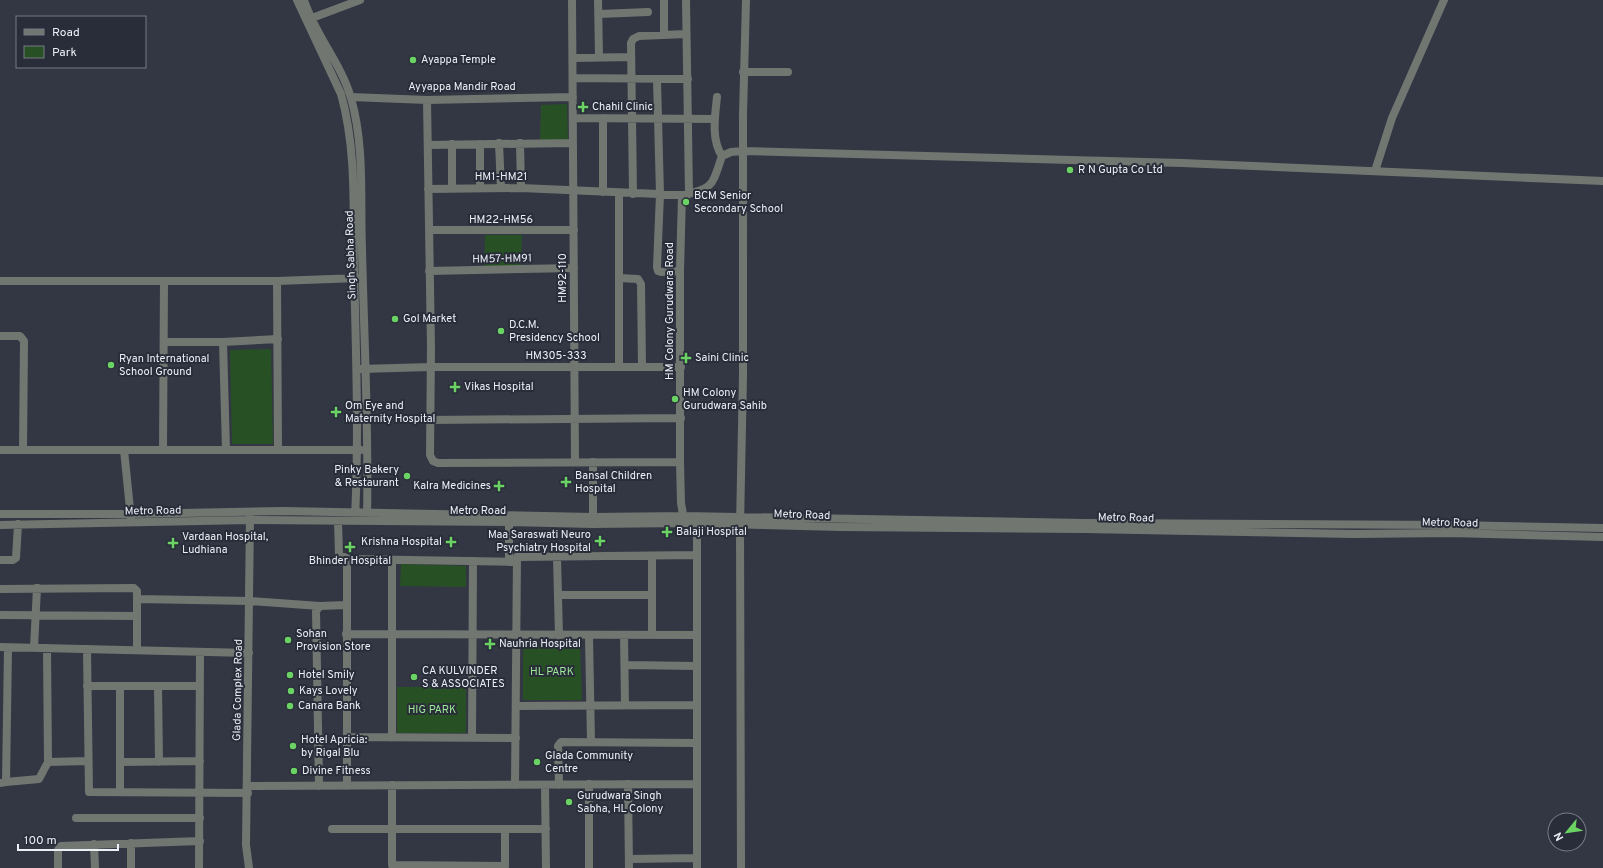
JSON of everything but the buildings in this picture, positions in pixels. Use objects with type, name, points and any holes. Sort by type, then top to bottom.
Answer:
[{"type":"street","name":"Singh Sabha Road","points":[[297,0],[309,28],[337,82],[346,110],[352,152],[358,278],[365,369],[366,522]]},
{"type":"street","name":"Singh Sabha Road","points":[[304,0],[351,97],[360,152],[355,517]]},
{"type":"street","points":[[312,18],[361,0],[365,0]]},
{"type":"street","name":"HM92-110","points":[[572,0],[575,462]]},
{"type":"street","points":[[598,0],[599,57]]},
{"type":"street","points":[[664,0],[664,35]]},
{"type":"street","name":"HM Colony Gurudwara Road","points":[[684,520],[681,502],[680,462],[680,271],[686,194],[688,120],[686,0]]},
{"type":"street","points":[[741,868],[740,517],[743,376],[743,72],[746,0]]},
{"type":"street","points":[[1375,171],[1392,118],[1444,0]]},
{"type":"street","points":[[599,14],[648,12]]},
{"type":"street","points":[[633,194],[631,43],[635,37],[686,34]]},
{"type":"street","points":[[573,58],[631,57]]},
{"type":"street","points":[[743,72],[788,72]]},
{"type":"street","points":[[573,78],[631,78],[657,80],[688,79]]},
{"type":"street","points":[[657,80],[660,194],[657,270],[661,272],[680,271]]},
{"type":"street","name":"Ayyappa Mandir Road","points":[[351,97],[427,100],[573,97]]},
{"type":"street","points":[[717,97],[715,119],[716,146],[722,156],[731,152],[743,151],[1182,163],[1603,181]]},
{"type":"street","points":[[427,100],[430,455],[434,462],[680,462]]},
{"type":"street","points":[[573,118],[715,119]]},
{"type":"street","points":[[602,192],[603,118]]},
{"type":"street","points":[[499,143],[501,188]]},
{"type":"street","points":[[520,143],[522,188]]},
{"type":"street","points":[[428,144],[573,143]]},
{"type":"street","points":[[452,144],[452,188]]},
{"type":"street","points":[[480,144],[480,188]]},
{"type":"street","name":"HM1-HM21","points":[[428,188],[522,188],[633,194],[686,194],[706,190],[712,184],[722,156]]},
{"type":"street","points":[[619,193],[619,367]]},
{"type":"street","name":"HM22-HM56","points":[[429,230],[574,230]]},
{"type":"street","name":"HM57-HM91","points":[[429,271],[574,268]]},
{"type":"street","points":[[0,281],[278,281],[358,278]]},
{"type":"street","points":[[619,278],[638,279],[641,284],[642,367]]},
{"type":"street","points":[[163,450],[164,281]]},
{"type":"street","points":[[278,281],[278,450]]},
{"type":"street","points":[[0,336],[20,336],[24,341],[23,450]]},
{"type":"street","points":[[164,342],[223,342],[278,339]]},
{"type":"street","points":[[223,342],[226,450]]},
{"type":"street","name":"HM305-333","points":[[356,369],[430,367],[681,367]]},
{"type":"street","points":[[430,420],[586,420],[681,418]]},
{"type":"street","points":[[0,450],[366,450]]},
{"type":"street","points":[[124,450],[131,518]]},
{"type":"street","points":[[593,462],[593,520]]},
{"type":"street","name":"Metro Road","points":[[0,525],[250,511],[355,517],[366,522],[684,520],[740,517],[1076,523],[1452,524],[1603,528]]},
{"type":"street","name":"Glada Complex Road","points":[[249,868],[246,857],[248,790],[250,511]]},
{"type":"street","name":"Metro Road","points":[[0,514],[131,518],[338,521],[367,513],[593,520]]},
{"type":"street","name":"Metro Road","points":[[684,520],[697,524],[740,526],[1084,528],[1354,534],[1451,533],[1603,537]]},
{"type":"street","points":[[338,521],[339,555],[349,559],[513,562]]},
{"type":"street","points":[[509,522],[513,562],[516,636],[516,785]]},
{"type":"street","points":[[0,560],[16,558],[18,524]]},
{"type":"street","points":[[697,524],[697,868]]},
{"type":"street","points":[[513,562],[517,557],[697,555]]},
{"type":"street","points":[[652,556],[652,635]]},
{"type":"street","points":[[557,557],[559,636]]},
{"type":"street","points":[[347,786],[346,605],[347,563],[349,559]]},
{"type":"street","points":[[392,560],[392,738]]},
{"type":"street","points":[[472,738],[473,561]]},
{"type":"street","points":[[34,648],[37,588]]},
{"type":"street","points":[[0,589],[134,588],[137,591],[136,650]]},
{"type":"street","points":[[558,596],[652,595]]},
{"type":"street","points":[[137,599],[250,601],[320,606],[346,605]]},
{"type":"street","points":[[319,786],[316,611],[320,606]]},
{"type":"street","points":[[0,615],[137,616]]},
{"type":"street","points":[[346,634],[516,636],[697,635]]},
{"type":"street","points":[[589,636],[591,742]]},
{"type":"street","points":[[624,636],[625,705]]},
{"type":"street","points":[[47,648],[48,762],[39,779],[3,783],[4,648],[47,648],[200,652],[249,652]]},
{"type":"street","points":[[87,649],[89,792],[200,793],[319,786],[697,784]]},
{"type":"street","points":[[199,868],[200,652]]},
{"type":"street","points":[[625,665],[697,666]]},
{"type":"street","points":[[87,686],[200,686]]},
{"type":"street","points":[[120,686],[120,792]]},
{"type":"street","points":[[158,686],[159,762]]},
{"type":"street","points":[[516,706],[697,705]]},
{"type":"street","points":[[347,737],[516,738]]},
{"type":"street","points":[[559,784],[559,743],[697,743]]},
{"type":"street","points":[[48,762],[88,761]]},
{"type":"street","points":[[120,762],[200,762]]},
{"type":"street","points":[[589,784],[589,868]]},
{"type":"street","points":[[628,784],[629,868]]},
{"type":"street","points":[[545,785],[546,868]]},
{"type":"street","points":[[392,786],[392,865],[506,866],[505,829]]},
{"type":"street","points":[[76,818],[200,818]]},
{"type":"street","points":[[332,829],[546,829]]},
{"type":"street","points":[[58,868],[58,848],[61,846],[200,841]]},
{"type":"street","points":[[131,843],[131,868]]},
{"type":"street","points":[[94,844],[95,868]]},
{"type":"street","points":[[629,859],[697,858]]},
{"type":"green space","points":[[567,104],[568,143],[540,143],[541,105]]},
{"type":"green space","points":[[485,235],[522,235],[521,268],[484,267]]},
{"type":"green space","points":[[271,349],[273,444],[232,444],[230,350]]},
{"type":"green space","points":[[401,564],[466,566],[466,587],[400,586]]},
{"type":"green space","name":"HL PARK","points":[[580,644],[582,700],[523,700],[523,645]]},
{"type":"green space","name":"HIG PARK","points":[[397,687],[466,687],[466,733],[397,733]]},
{"type":"place","name":"Ayappa Temple","points":[[413,60]]},
{"type":"place","name":"Chahil Clinic","points":[[583,107]]},
{"type":"place","name":"R N Gupta Co Ltd","points":[[1070,170]]},
{"type":"place","name":"BCM Senior Secondary School","points":[[686,202]]},
{"type":"place","name":"Gol Market","points":[[395,319]]},
{"type":"place","name":"D.C.M. Presidency School","points":[[501,331]]},
{"type":"place","name":"Saini Clinic","points":[[686,358]]},
{"type":"place","name":"Ryan International School Ground","points":[[111,365]]},
{"type":"place","name":"Vikas Hospital","points":[[455,387]]},
{"type":"place","name":"HM Colony Gurudwara Sahib","points":[[675,399]]},
{"type":"place","name":"Om Eye and Maternity Hospital","points":[[336,412]]},
{"type":"place","name":"Pinky Bakery & Restaurant","points":[[407,476]]},
{"type":"place","name":"Bansal Children Hospital","points":[[566,482]]},
{"type":"place","name":"Kalra Medicines","points":[[499,486]]},
{"type":"place","name":"Balaji Hospital","points":[[667,532]]},
{"type":"place","name":"Maa Saraswati Neuro Psychiatry Hospital","points":[[600,541]]},
{"type":"place","name":"Krishna Hospital","points":[[451,542]]},
{"type":"place","name":"Vardaan Hospital, Ludhiana","points":[[173,543]]},
{"type":"place","name":"Bhinder Hospital","points":[[350,547]]},
{"type":"place","name":"Sohan Provision Store","points":[[288,640]]},
{"type":"place","name":"Nauhria Hospital","points":[[490,644]]},
{"type":"place","name":"Hotel Smily","points":[[290,675]]},
{"type":"place","name":"CA KULVINDER S & ASSOCIATES","points":[[414,677]]},
{"type":"place","name":"Kays Lovely","points":[[291,691]]},
{"type":"place","name":"Canara Bank","points":[[290,706]]},
{"type":"place","name":"Hotel Apricia: by Rigal Blu","points":[[293,746]]},
{"type":"place","name":"Glada Community Centre","points":[[537,762]]},
{"type":"place","name":"Divine Fitness","points":[[294,771]]},
{"type":"place","name":"Gurudwara Singh Sabha, HL Colony","points":[[569,802]]}]
